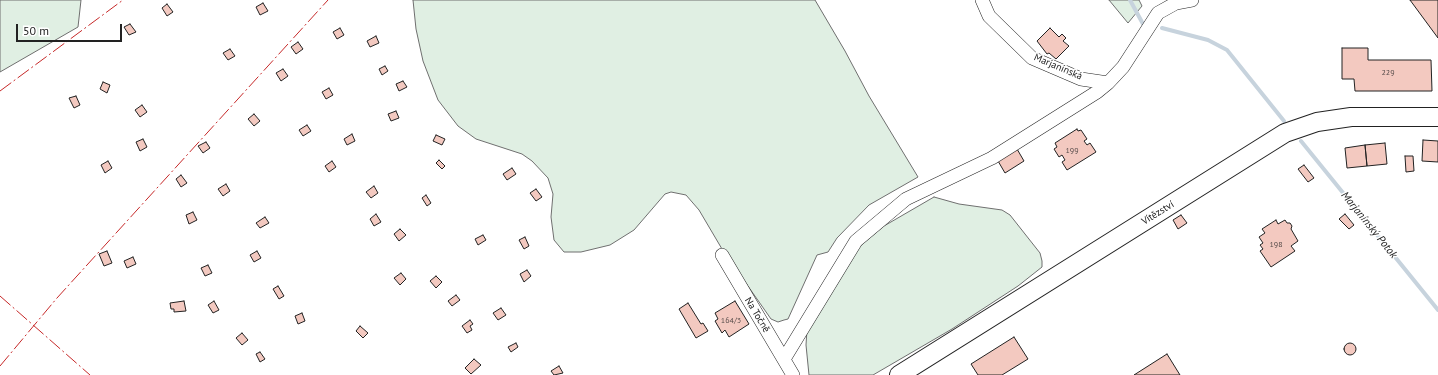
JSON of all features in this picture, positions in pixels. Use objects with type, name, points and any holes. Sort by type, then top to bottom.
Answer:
[{"type":"main road","name":"Vítězství","points":[[899,375],[1285,133],[1317,122],[1351,117],[1438,117]]},
{"type":"street","name":"Marjanínská","points":[[982,0],[989,16],[1032,58],[1081,79],[1108,83]]},
{"type":"street","points":[[784,359],[856,241],[906,198],[992,158],[1097,92],[1123,67],[1158,12],[1176,3],[1192,0]]},
{"type":"street","name":"Na Točně","points":[[722,255],[793,375]]},
{"type":"green space","points":[[0,0],[81,0],[78,27],[0,72]]},
{"type":"green space","points":[[413,0],[815,0],[869,96],[918,177],[869,205],[837,238],[828,252],[817,255],[788,319],[778,322],[771,319],[722,249],[699,210],[686,195],[671,192],[665,194],[634,230],[610,245],[581,252],[564,252],[554,240],[551,217],[553,194],[548,178],[532,161],[522,154],[476,139],[458,126],[438,100],[423,61],[416,29]]},
{"type":"green space","points":[[1109,0],[1139,0],[1142,6],[1128,23]]},
{"type":"green space","points":[[934,197],[959,204],[1002,210],[1010,215],[1040,253],[1042,267],[1018,286],[952,329],[873,375],[809,375],[806,345],[807,329],[852,253],[884,226]]},
{"type":"building","points":[[1410,0],[1438,0],[1438,38]]},
{"type":"building","points":[[263,3],[268,11],[260,15],[256,7]]},
{"type":"building","points":[[167,4],[173,12],[167,16],[162,8]]},
{"type":"building","points":[[130,24],[136,32],[129,35],[124,27]]},
{"type":"building","points":[[340,28],[344,35],[337,39],[333,32]]},
{"type":"building","points":[[1050,28],[1059,37],[1062,34],[1066,38],[1063,41],[1069,46],[1056,59],[1049,53],[1047,54],[1037,41]]},
{"type":"building","points":[[376,36],[379,43],[370,47],[367,41]]},
{"type":"building","points":[[298,42],[303,49],[296,54],[291,47]]},
{"type":"building","points":[[1342,48],[1368,48],[1368,60],[1431,60],[1432,91],[1355,91],[1354,79],[1342,79]]},
{"type":"building","points":[[230,49],[235,56],[228,60],[223,53]]},
{"type":"building","points":[[385,66],[388,71],[382,75],[379,69]]},
{"type":"building","points":[[283,69],[288,76],[281,81],[276,73]]},
{"type":"building","points":[[403,81],[407,87],[399,91],[396,84]]},
{"type":"building","points":[[103,82],[110,85],[107,93],[100,89]]},
{"type":"building","points":[[329,88],[333,95],[326,99],[322,92]]},
{"type":"building","points":[[76,96],[80,105],[74,108],[69,98]]},
{"type":"building","points":[[142,105],[147,112],[140,117],[135,110]]},
{"type":"building","points":[[396,111],[399,118],[391,121],[388,114]]},
{"type":"building","points":[[254,114],[260,121],[254,126],[248,119]]},
{"type":"building","points":[[307,125],[311,131],[303,136],[299,130]]},
{"type":"building","points":[[1077,129],[1078,131],[1081,130],[1087,139],[1084,141],[1087,145],[1090,143],[1096,152],[1067,170],[1062,162],[1065,160],[1062,155],[1059,157],[1054,149],[1057,147],[1055,143]]},
{"type":"building","points":[[352,134],[355,141],[347,145],[344,139]]},
{"type":"building","points":[[436,135],[445,139],[442,145],[433,141]]},
{"type":"building","points":[[143,139],[147,147],[140,151],[136,142]]},
{"type":"building","points":[[1423,140],[1438,141],[1438,162],[1422,161]]},
{"type":"building","points":[[206,142],[210,148],[203,153],[198,146]]},
{"type":"building","points":[[1385,143],[1387,164],[1367,166],[1365,145]]},
{"type":"building","points":[[1365,145],[1367,166],[1347,168],[1345,148]]},
{"type":"building","points":[[1017,149],[1024,161],[1005,173],[998,161]]},
{"type":"building","points":[[1405,156],[1413,156],[1414,171],[1406,172]]},
{"type":"building","points":[[439,160],[445,166],[442,169],[436,163]]},
{"type":"building","points":[[108,161],[112,168],[105,173],[101,165]]},
{"type":"building","points":[[332,161],[336,167],[329,172],[325,166]]},
{"type":"building","points":[[1304,165],[1314,178],[1308,182],[1298,169]]},
{"type":"building","points":[[512,168],[516,174],[507,180],[503,174]]},
{"type":"building","points":[[181,175],[187,183],[181,187],[176,179]]},
{"type":"building","points":[[226,184],[230,191],[223,196],[218,189]]},
{"type":"building","points":[[374,186],[378,193],[371,198],[366,192]]},
{"type":"building","points":[[536,189],[542,197],[536,201],[530,193]]},
{"type":"building","points":[[426,195],[431,203],[427,206],[422,198]]},
{"type":"building","points":[[193,212],[197,220],[189,224],[186,215]]},
{"type":"building","points":[[376,214],[381,222],[374,226],[370,219]]},
{"type":"building","points":[[1345,214],[1354,225],[1349,229],[1339,219]]},
{"type":"building","points":[[1181,215],[1187,223],[1178,229],[1173,220]]},
{"type":"building","points":[[265,217],[269,223],[260,228],[256,223]]},
{"type":"building","points":[[1276,220],[1278,224],[1285,220],[1287,223],[1290,223],[1292,226],[1291,229],[1298,241],[1291,246],[1295,251],[1271,267],[1260,251],[1263,249],[1260,245],[1263,243],[1259,237],[1265,233],[1262,229]]},
{"type":"building","points":[[400,229],[406,235],[399,241],[394,234]]},
{"type":"building","points":[[483,235],[486,240],[478,245],[475,239]]},
{"type":"building","points":[[525,237],[529,246],[524,249],[519,240]]},
{"type":"building","points":[[107,251],[112,263],[104,266],[99,254]]},
{"type":"building","points":[[257,251],[261,258],[254,262],[250,255]]},
{"type":"building","points":[[133,257],[136,264],[127,268],[124,261]]},
{"type":"building","points":[[208,265],[212,273],[205,276],[201,268]]},
{"type":"building","points":[[527,270],[531,276],[524,282],[520,274]]},
{"type":"building","points":[[401,273],[406,279],[400,285],[394,278]]},
{"type":"building","points":[[436,276],[442,282],[436,288],[430,281]]},
{"type":"building","points":[[278,286],[284,296],[279,299],[273,289]]},
{"type":"building","points":[[456,295],[460,300],[452,306],[448,301]]},
{"type":"building","points":[[184,301],[186,311],[174,312],[174,309],[171,309],[170,303]]},
{"type":"building","points":[[214,301],[219,310],[213,313],[208,305]]},
{"type":"building","points":[[735,301],[749,324],[729,337],[725,330],[722,333],[715,321],[718,319],[715,313]]},
{"type":"building","points":[[688,303],[701,324],[703,323],[708,331],[696,338],[679,309]]},
{"type":"building","points":[[501,308],[506,315],[498,320],[493,313]]},
{"type":"building","points":[[302,313],[305,321],[298,324],[295,316]]},
{"type":"building","points":[[470,320],[473,324],[470,326],[472,330],[467,333],[462,326]]},
{"type":"building","points":[[360,326],[368,333],[363,338],[356,331]]},
{"type":"building","points":[[242,333],[248,340],[242,345],[236,338]]},
{"type":"building","points":[[1014,337],[1028,359],[1002,375],[978,375],[971,364]]},
{"type":"building","points":[[516,343],[518,347],[511,352],[508,347]]},
{"type":"building","points":[[1348,343],[1352,343],[1356,349],[1352,355],[1348,355],[1344,351],[1344,347]]},
{"type":"building","points":[[260,352],[265,359],[260,362],[256,354]]},
{"type":"building","points":[[1167,354],[1180,375],[1134,375]]},
{"type":"building","points":[[474,359],[481,365],[471,374],[465,368]]},
{"type":"building","points":[[559,366],[563,373],[554,375],[551,371]]},
{"type":"waterway","name":"Marjanínský Potok","points":[[1130,0],[1143,24]]},
{"type":"waterway","name":"Marjanínský Potok","points":[[1162,28],[1208,40],[1227,50],[1284,121]]},
{"type":"waterway","name":"Marjanínský Potok","points":[[1301,141],[1438,310]]},
{"type":"power","points":[[0,91],[123,0]]},
{"type":"power","points":[[0,366],[57,298],[328,0]]},
{"type":"power","points":[[0,296],[90,375]]}]
